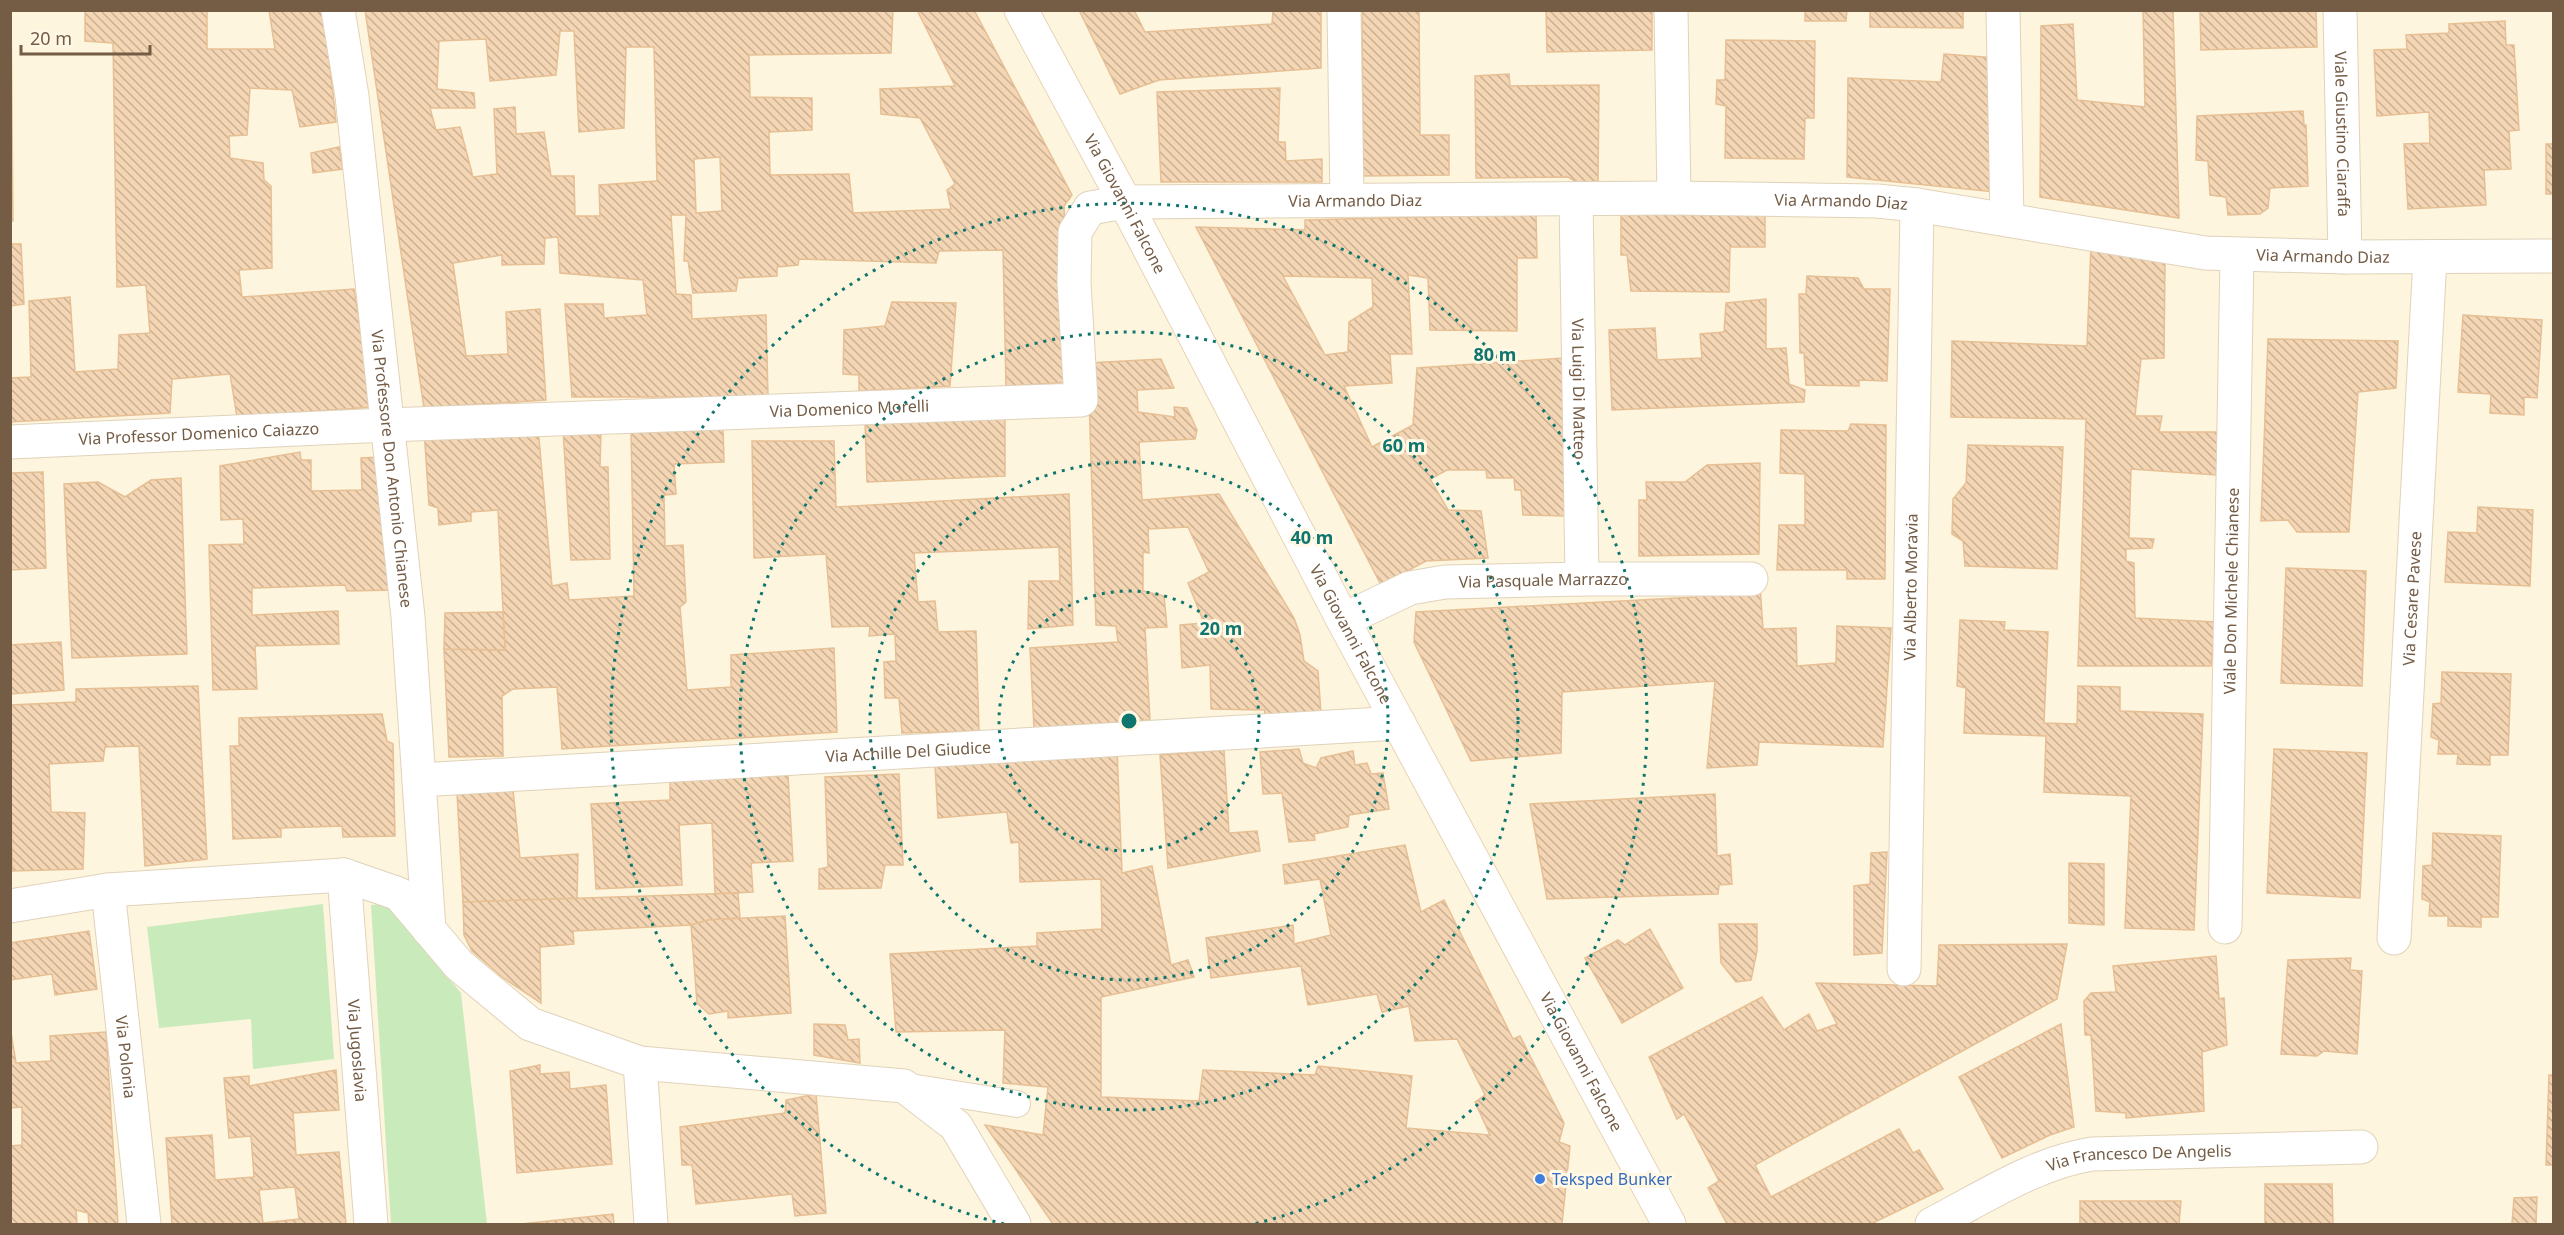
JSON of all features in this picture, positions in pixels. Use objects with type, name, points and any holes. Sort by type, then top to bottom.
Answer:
[{"type":"street","name":"Via Professore Don Antonio Chianese","points":[[338,10],[352,96],[408,617],[429,930]]},
{"type":"street","name":"Via Giovanni Falcone","points":[[1021,10],[1125,202],[1343,620],[1669,1224]]},
{"type":"street","points":[[1344,10],[1347,199]]},
{"type":"street","points":[[1671,10],[1674,198]]},
{"type":"street","points":[[2003,10],[2007,220]]},
{"type":"street","name":"Viale Giustino Ciaraffa","points":[[2340,10],[2344,257]]},
{"type":"street","name":"Via Armando Diaz","points":[[1125,202],[1674,198],[1877,201],[1917,205],[2169,248],[2237,255],[2553,256]]},
{"type":"street","name":"Via Luigi Di Matteo","points":[[1576,199],[1582,579]]},
{"type":"street","name":"Via Domenico Morelli","points":[[387,425],[1081,400],[1074,283],[1075,232],[1090,208],[1125,202]]},
{"type":"street","name":"Via Alberto Moravia","points":[[1904,969],[1917,205]]},
{"type":"street","name":"Viale Don Michele Chianese","points":[[2225,927],[2237,255]]},
{"type":"street","name":"Via Cesare Pavese","points":[[2394,938],[2430,257]]},
{"type":"street","name":"Via Professor Domenico Caiazzo","points":[[10,442],[387,425]]},
{"type":"street","name":"Via Pasquale Marrazzo","points":[[1343,620],[1410,588],[1445,582],[1751,579]]},
{"type":"street","name":"Via Achille Del Giudice","points":[[419,780],[1399,723]]},
{"type":"street","points":[[10,906],[108,891],[344,875],[399,894],[459,965],[530,1024],[640,1063],[904,1086],[956,1126],[1014,1224]]},
{"type":"street","name":"Via Jugoslavia","points":[[344,875],[371,1224]]},
{"type":"street","name":"Via Polonia","points":[[108,891],[144,1224]]},
{"type":"street","points":[[640,1063],[651,1224]]},
{"type":"street","name":"Via Francesco De Angelis","points":[[1932,1224],[2044,1167],[2067,1158],[2092,1154],[2361,1147]]},
{"type":"lane","points":[[904,1086],[1017,1104]]},
{"type":"green space","points":[[323,904],[334,1059],[253,1069],[251,1019],[159,1028],[147,927]]},
{"type":"green space","points":[[386,904],[461,993],[487,1224],[391,1224],[371,905]]},
{"type":"building","points":[[11,10],[13,221],[10,221]]},
{"type":"building","points":[[85,10],[207,10],[207,49],[275,49],[269,10],[324,10],[336,122],[300,127],[292,90],[250,88],[247,135],[229,136],[230,158],[263,163],[264,180],[271,186],[272,268],[239,270],[242,297],[354,289],[373,407],[237,417],[230,374],[172,379],[170,413],[10,422],[10,378],[31,377],[29,301],[70,297],[75,372],[118,369],[119,335],[150,333],[146,285],[117,287],[113,43],[85,41]]},
{"type":"building","points":[[365,10],[893,10],[891,53],[749,55],[750,97],[812,98],[812,130],[769,132],[770,175],[849,174],[853,213],[951,209],[947,190],[955,184],[920,118],[881,114],[880,89],[955,86],[917,10],[974,10],[1072,195],[1064,206],[1072,382],[1006,386],[1003,250],[939,251],[936,263],[799,259],[798,265],[777,267],[777,276],[738,278],[736,291],[693,293],[688,261],[684,261],[686,215],[671,215],[676,294],[691,295],[692,319],[766,315],[768,397],[572,397],[565,304],[603,304],[604,318],[647,315],[643,280],[560,273],[558,237],[545,238],[544,264],[502,265],[502,255],[453,263],[466,356],[508,354],[506,312],[540,309],[546,400],[424,408]],"holes":[[[560,31],[574,31],[579,132],[624,128],[626,47],[654,47],[657,181],[599,185],[600,216],[575,216],[574,176],[551,176],[544,132],[516,134],[515,107],[494,109],[497,174],[473,177],[460,127],[436,130],[430,108],[475,108],[474,93],[437,89],[439,41],[486,39],[490,81],[556,75]],[[720,157],[722,211],[696,213],[694,159]]]},
{"type":"building","points":[[1079,10],[1134,10],[1145,32],[1272,24],[1273,10],[1321,10],[1321,68],[1159,80],[1120,94]]},
{"type":"building","points":[[1362,10],[1419,10],[1420,135],[1449,135],[1449,175],[1363,176]]},
{"type":"building","points":[[1546,10],[1652,10],[1652,50],[1547,52]]},
{"type":"building","points":[[1805,10],[1847,10],[1846,21],[1805,21]]},
{"type":"building","points":[[1870,10],[1963,10],[1963,28],[1870,27]]},
{"type":"building","points":[[2143,10],[2173,10],[2179,218],[2040,197],[2041,26],[2073,24],[2077,100],[2145,107]]},
{"type":"building","points":[[2200,10],[2316,10],[2317,47],[2201,50]]},
{"type":"building","points":[[2505,21],[2506,45],[2514,45],[2519,130],[2509,131],[2511,169],[2484,170],[2486,205],[2408,209],[2404,144],[2430,143],[2429,112],[2377,116],[2374,50],[2407,49],[2406,35],[2449,33],[2449,24]]},
{"type":"building","points":[[1726,40],[1815,41],[1814,118],[1805,118],[1804,159],[1725,158],[1726,106],[1716,104],[1717,80],[1725,80]]},
{"type":"building","points":[[1944,54],[1997,58],[1995,192],[1847,177],[1848,78],[1941,82]]},
{"type":"building","points":[[1509,74],[1510,86],[1599,85],[1598,181],[1578,183],[1568,177],[1476,178],[1475,76]]},
{"type":"building","points":[[1280,88],[1278,142],[1285,142],[1286,161],[1322,159],[1322,182],[1161,182],[1157,92]]},
{"type":"building","points":[[2303,111],[2304,125],[2306,125],[2308,186],[2270,188],[2268,208],[2260,214],[2228,215],[2226,197],[2210,195],[2208,161],[2196,160],[2197,116]]},
{"type":"building","points":[[2546,144],[2554,144],[2554,194],[2546,194]]},
{"type":"building","points":[[339,147],[343,169],[313,173],[311,153]]},
{"type":"building","points":[[1621,210],[1765,211],[1765,247],[1730,247],[1729,292],[1631,291],[1627,255],[1621,255]]},
{"type":"building","points":[[1536,214],[1537,258],[1517,258],[1517,331],[1430,330],[1428,278],[1408,275],[1412,354],[1390,354],[1392,383],[1344,386],[1372,447],[1413,425],[1417,368],[1564,358],[1567,516],[1523,515],[1521,490],[1515,490],[1514,478],[1487,478],[1486,470],[1447,470],[1430,479],[1448,510],[1481,511],[1488,558],[1426,561],[1381,585],[1196,227],[1305,230],[1305,220]],"holes":[[[1283,276],[1372,278],[1373,307],[1349,322],[1348,352],[1325,355]]]},
{"type":"building","points":[[10,244],[21,244],[24,304],[10,306]]},
{"type":"building","points":[[2091,245],[2165,262],[2164,358],[2141,359],[2135,416],[2162,416],[2159,432],[2219,432],[2216,475],[2131,469],[2129,538],[2154,539],[2152,548],[2126,549],[2126,561],[2134,563],[2135,618],[2216,622],[2211,666],[2078,666],[2086,419],[1951,417],[1952,341],[2087,346]]},
{"type":"building","points":[[1807,276],[1858,278],[1864,289],[1890,289],[1887,381],[1859,380],[1859,386],[1806,385],[1804,353],[1800,353],[1799,294],[1806,294]]},
{"type":"building","points":[[1766,299],[1766,349],[1786,348],[1789,384],[1805,390],[1804,402],[1612,410],[1609,330],[1655,328],[1657,360],[1702,358],[1700,334],[1724,332],[1726,303]]},
{"type":"building","points":[[892,302],[956,303],[950,386],[859,391],[859,375],[843,374],[844,330],[885,326]]},
{"type":"building","points":[[2463,315],[2542,320],[2537,398],[2524,397],[2524,415],[2490,413],[2491,394],[2458,392]]},
{"type":"building","points":[[2268,339],[2398,341],[2396,388],[2358,392],[2349,532],[2297,532],[2288,520],[2261,521]]},
{"type":"building","points":[[1161,359],[1174,388],[1137,390],[1138,412],[1175,417],[1174,407],[1187,408],[1197,430],[1195,439],[1139,442],[1142,500],[1219,494],[1294,618],[1300,635],[1304,661],[1318,671],[1321,714],[1264,717],[1265,710],[1211,709],[1210,665],[1182,668],[1180,625],[1204,623],[1188,583],[1209,572],[1188,527],[1148,529],[1149,553],[1143,552],[1143,591],[1164,596],[1167,627],[1145,628],[1150,720],[1034,728],[1030,648],[1118,642],[1116,626],[1096,625],[1088,363]]},
{"type":"building","points":[[1005,416],[1005,476],[867,482],[865,422]]},
{"type":"building","points":[[1851,424],[1886,425],[1885,579],[1847,579],[1847,570],[1777,570],[1779,525],[1805,525],[1805,474],[1780,473],[1781,430],[1848,431]]},
{"type":"building","points":[[538,427],[552,586],[567,583],[569,600],[634,596],[631,429],[723,427],[724,462],[674,464],[676,494],[664,495],[665,546],[683,545],[686,602],[680,607],[687,690],[731,687],[731,655],[834,648],[837,732],[562,749],[557,687],[513,689],[502,696],[503,756],[449,757],[444,649],[505,650],[498,510],[471,512],[471,521],[439,525],[438,508],[429,505],[424,429]]},
{"type":"building","points":[[563,429],[601,431],[600,467],[608,467],[610,559],[571,560]]},
{"type":"building","points":[[752,441],[834,441],[836,507],[1069,494],[1073,625],[1028,629],[1029,581],[1060,581],[1059,547],[914,553],[918,602],[935,601],[938,632],[976,631],[979,731],[902,733],[899,698],[885,698],[884,662],[896,661],[895,634],[869,636],[870,626],[832,627],[826,554],[754,558]]},
{"type":"building","points":[[1968,445],[2063,447],[2057,569],[1965,566],[1963,541],[1952,534],[1953,499],[1966,483]]},
{"type":"building","points":[[300,452],[301,460],[311,460],[311,491],[362,490],[361,458],[380,457],[396,590],[347,591],[345,585],[252,588],[252,615],[338,611],[339,644],[255,646],[257,689],[213,690],[209,545],[244,544],[243,519],[221,520],[220,466]]},
{"type":"building","points":[[1760,463],[1759,554],[1639,556],[1639,500],[1647,500],[1646,482],[1685,482],[1707,465]]},
{"type":"building","points":[[43,472],[46,568],[10,570],[10,473]]},
{"type":"building","points":[[181,478],[187,654],[72,658],[64,484],[98,482],[125,497],[151,480]]},
{"type":"building","points":[[2478,507],[2533,510],[2530,586],[2445,582],[2448,532],[2477,533]]},
{"type":"building","points":[[2286,568],[2366,571],[2362,686],[2281,683]]},
{"type":"building","points":[[1760,586],[1763,629],[1796,628],[1797,666],[1836,663],[1837,626],[1891,628],[1883,747],[1759,742],[1757,765],[1707,768],[1715,681],[1562,692],[1561,753],[1471,761],[1414,642],[1416,612],[1696,597],[1698,588]]},
{"type":"building","points":[[503,612],[505,650],[444,649],[445,613]]},
{"type":"building","points":[[1960,620],[2005,622],[2004,630],[2048,632],[2044,723],[2077,724],[2078,686],[2120,687],[2120,711],[2203,714],[2194,930],[2125,928],[2131,796],[2044,792],[2046,736],[1964,733],[1966,688],[1957,686]]},
{"type":"building","points":[[61,642],[64,690],[10,694],[10,645]]},
{"type":"building","points":[[2442,672],[2511,674],[2508,755],[2490,755],[2490,765],[2457,764],[2458,754],[2438,754],[2439,740],[2431,737],[2433,704],[2441,703]]},
{"type":"building","points":[[198,686],[207,859],[145,866],[139,746],[105,747],[103,761],[49,764],[51,812],[85,813],[83,869],[12,871],[10,705],[76,702],[76,689]]},
{"type":"building","points":[[382,714],[387,741],[393,744],[395,836],[343,837],[342,826],[281,828],[281,837],[233,839],[230,746],[239,746],[239,718]]},
{"type":"building","points":[[1117,749],[1122,873],[1152,866],[1171,965],[1188,960],[1194,977],[1101,997],[1101,1097],[1199,1101],[1203,1070],[1315,1075],[1318,1066],[1412,1076],[1406,1128],[1490,1135],[1475,1102],[1485,1095],[1457,1039],[1415,1041],[1409,1006],[1382,1012],[1377,994],[1308,1005],[1301,966],[1211,978],[1206,938],[1293,925],[1294,944],[1331,935],[1320,879],[1285,884],[1283,865],[1405,845],[1421,912],[1444,900],[1513,1039],[1520,1036],[1564,1123],[1559,1142],[1570,1146],[1562,1224],[1277,1224],[1264,1222],[1263,1224],[1053,1224],[985,1125],[1043,1135],[1048,1087],[1003,1083],[1005,1030],[896,1032],[890,954],[1037,946],[1037,933],[1102,929],[1101,879],[1020,882],[1019,842],[1011,843],[1007,812],[938,818],[935,765]]},
{"type":"building","points":[[1299,749],[1303,763],[1316,768],[1321,758],[1353,751],[1355,765],[1367,763],[1371,774],[1383,773],[1389,809],[1349,815],[1348,827],[1314,834],[1315,840],[1289,842],[1282,793],[1263,794],[1260,752]]},
{"type":"building","points":[[2274,749],[2367,753],[2360,898],[2267,893]]},
{"type":"building","points":[[1224,750],[1229,833],[1257,831],[1260,851],[1168,868],[1160,755]]},
{"type":"building","points":[[899,774],[903,865],[885,865],[881,888],[819,889],[819,869],[828,867],[825,777]]},
{"type":"building","points":[[788,775],[793,861],[751,863],[753,892],[715,894],[712,823],[679,825],[682,885],[596,889],[591,804],[670,800],[670,781]]},
{"type":"building","points":[[513,790],[520,858],[578,854],[577,899],[463,902],[457,793]]},
{"type":"building","points":[[1715,794],[1717,856],[1730,854],[1732,884],[1719,885],[1718,894],[1547,899],[1530,804]]},
{"type":"building","points":[[2433,833],[2501,836],[2498,917],[2481,917],[2481,927],[2448,926],[2448,916],[2429,916],[2430,902],[2422,899],[2423,866],[2432,865]]},
{"type":"building","points":[[1887,852],[1882,953],[1854,955],[1854,886],[1870,884],[1871,853]]},
{"type":"building","points":[[2069,863],[2104,864],[2104,925],[2069,923]]},
{"type":"building","points":[[738,893],[740,918],[708,920],[691,925],[573,931],[574,944],[540,947],[541,1003],[502,977],[472,951],[464,935],[463,902]]},
{"type":"building","points":[[785,916],[791,1013],[728,1018],[728,1011],[709,1014],[697,1003],[691,925],[708,920]]},
{"type":"building","points":[[1719,924],[1757,924],[1757,951],[1751,980],[1736,982],[1721,963]]},
{"type":"building","points":[[1650,929],[1683,988],[1622,1023],[1585,958],[1618,940],[1625,945]]},
{"type":"building","points":[[89,931],[97,989],[55,995],[52,974],[10,980],[10,943]]},
{"type":"building","points":[[2067,944],[2057,999],[1755,1165],[1771,1197],[1899,1129],[1913,1153],[1919,1150],[1943,1189],[1871,1224],[1727,1224],[1708,1188],[1719,1181],[1684,1114],[1677,1119],[1649,1057],[1762,997],[1784,1030],[1809,1014],[1817,1031],[1837,1024],[1816,983],[1937,986],[1939,945]]},
{"type":"building","points":[[2216,956],[2219,999],[2224,998],[2227,1045],[2202,1052],[2204,1111],[2126,1118],[2126,1113],[2096,1111],[2091,1035],[2085,1035],[2084,1001],[2091,993],[2116,992],[2113,966]]},
{"type":"building","points":[[2351,958],[2350,970],[2362,971],[2357,1054],[2324,1051],[2317,1056],[2281,1054],[2288,960]]},
{"type":"building","points":[[814,1024],[845,1025],[848,1040],[859,1039],[860,1063],[814,1055]]},
{"type":"building","points":[[2061,1024],[2074,1127],[2050,1135],[2002,1158],[1959,1077]]},
{"type":"building","points":[[10,1026],[16,1063],[51,1061],[50,1036],[106,1032],[118,1224],[89,1224],[88,1213],[76,1210],[77,1224],[10,1224],[10,1146],[22,1145],[22,1107],[10,1108]]},
{"type":"building","points":[[540,1065],[540,1074],[569,1072],[570,1089],[606,1085],[612,1164],[517,1173],[510,1071]]},
{"type":"building","points":[[336,1070],[339,1110],[293,1113],[296,1155],[339,1152],[346,1224],[172,1224],[166,1138],[212,1135],[215,1180],[254,1177],[251,1136],[229,1138],[224,1078],[249,1076],[249,1086]],"holes":[[[295,1187],[299,1219],[263,1223],[259,1190]]]},
{"type":"building","points":[[2549,1075],[2554,1075],[2554,1165],[2546,1165]]},
{"type":"building","points":[[816,1094],[826,1213],[795,1216],[792,1194],[696,1204],[692,1165],[682,1165],[680,1127],[785,1113],[786,1100]]},
{"type":"building","points":[[2265,1184],[2332,1184],[2333,1224],[2265,1224]]},
{"type":"building","points":[[2537,1197],[2536,1224],[2512,1224],[2514,1198]]},
{"type":"building","points":[[2080,1201],[2181,1201],[2179,1224],[2080,1224]]},
{"type":"building","points":[[613,1214],[614,1224],[521,1224]]},
{"type":"place","name":"Teksped Bunker","points":[[1540,1179]]}]
